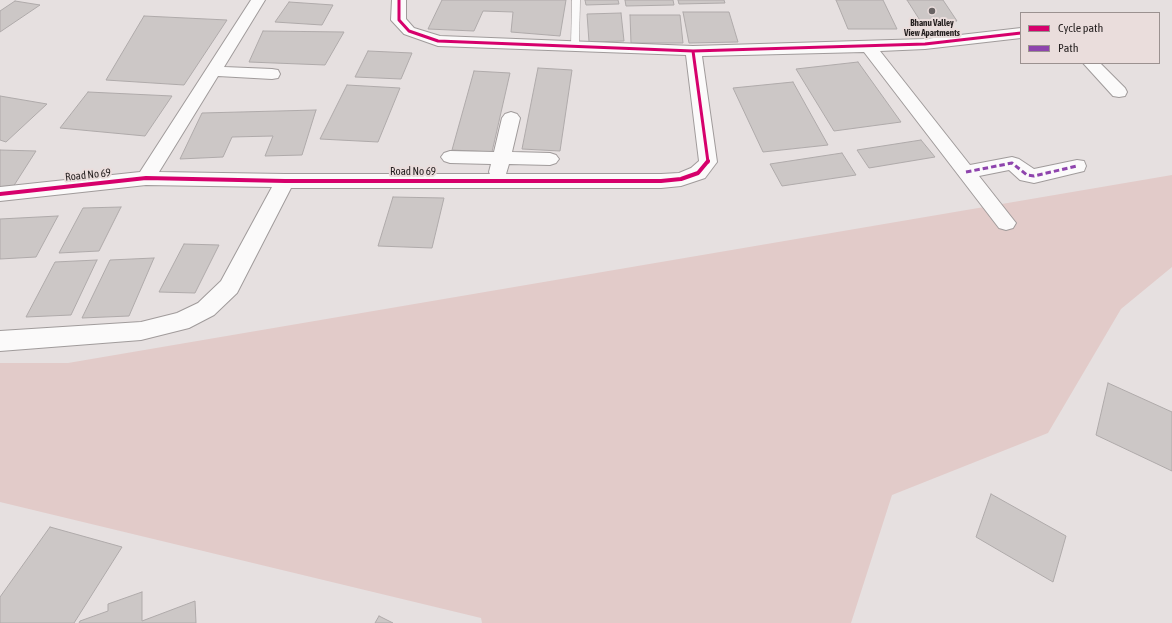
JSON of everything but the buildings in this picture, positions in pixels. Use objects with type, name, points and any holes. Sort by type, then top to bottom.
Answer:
[{"type":"street","points":[[146,178],[258,0]]},
{"type":"street","points":[[400,0],[398,6],[399,20],[408,31],[438,41],[693,51],[868,47],[925,44],[1020,33]]},
{"type":"street","points":[[868,47],[1006,223]]},
{"type":"street","name":"Road No 69","points":[[0,194],[146,178],[285,181],[661,181],[681,179],[698,173],[708,162],[693,51]]},
{"type":"street","points":[[1092,64],[1119,92]]},
{"type":"street","points":[[214,71],[272,74]]},
{"type":"street","points":[[495,181],[511,118]]},
{"type":"street","points":[[451,181],[453,157],[550,159]]},
{"type":"street","points":[[966,172],[1012,163],[1024,173],[1034,176],[1077,166]]},
{"type":"street","points":[[0,341],[141,330],[181,321],[206,309],[229,288],[285,181]]},
{"type":"lane","points":[[575,46],[576,0]]},
{"type":"shaded area","points":[[1172,175],[1172,267],[1121,309],[1048,433],[892,495],[851,623],[482,623],[481,618],[0,502],[0,363],[68,363]]},
{"type":"marked path","points":[[966,172],[1012,163],[1027,175],[1034,176],[1077,166]]},
{"type":"cycle path","points":[[399,0],[399,20],[409,31],[438,41],[693,51],[868,47],[925,44],[1020,33]]},
{"type":"cycle path","points":[[0,194],[146,178],[285,181],[661,181],[681,179],[698,173],[708,162],[693,51]]},
{"type":"place","name":"Bhanu Valley View Apartments","points":[[932,11]]}]
